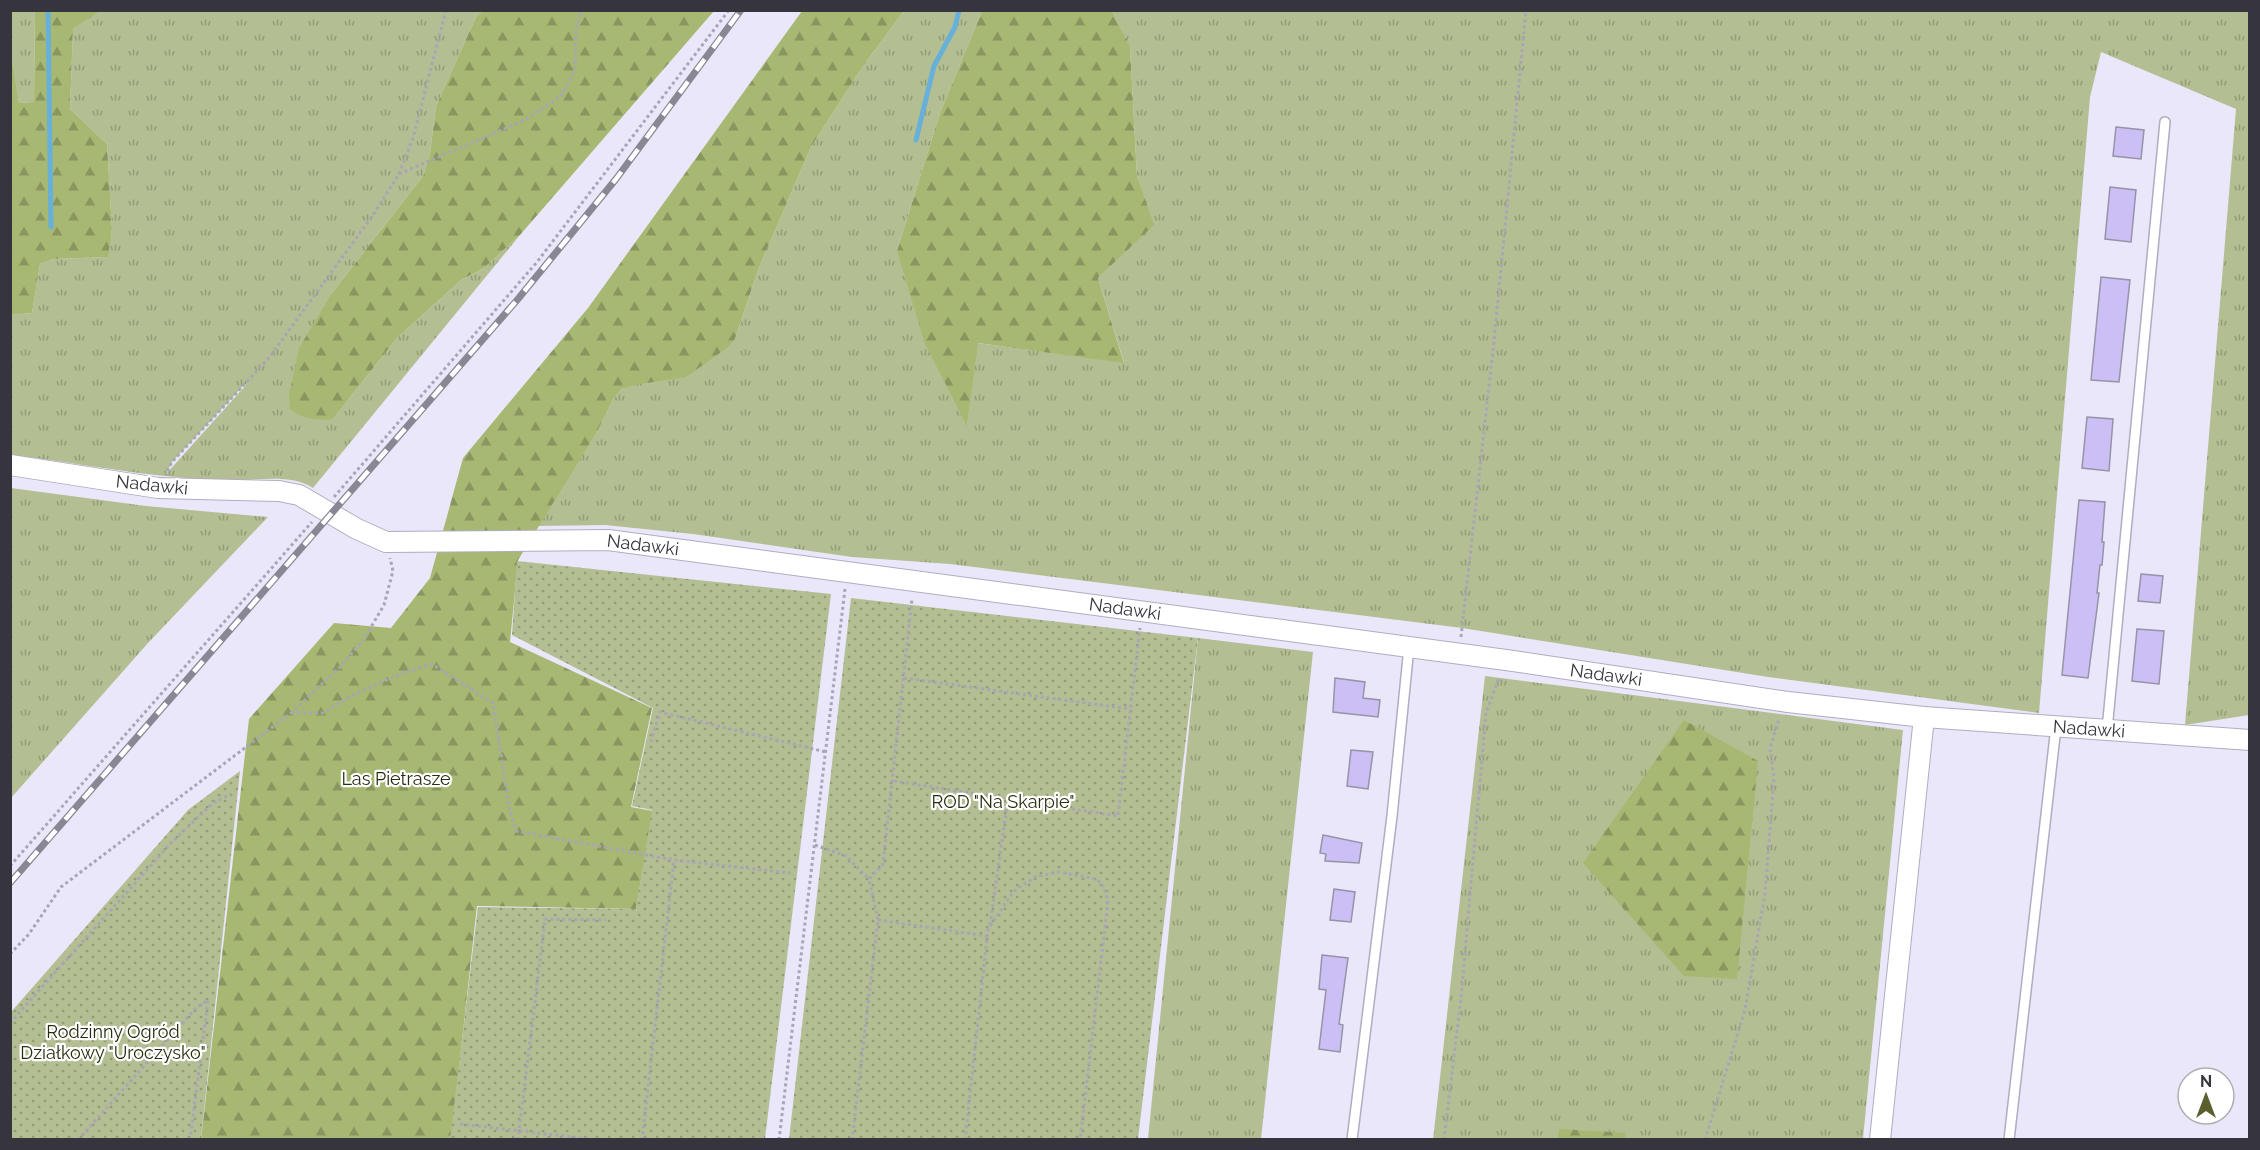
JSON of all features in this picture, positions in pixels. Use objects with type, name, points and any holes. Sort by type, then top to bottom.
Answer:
[{"type":"street","name":"Nadawki","points":[[10,465],[158,488],[279,491],[299,495],[357,529],[386,542],[608,540],[1506,660],[1788,702],[1924,717],[2250,740]]},
{"type":"street","points":[[1880,1140],[1924,717]]},
{"type":"lane","points":[[2107,730],[2165,122]]},
{"type":"lane","points":[[1352,1140],[1392,816],[1409,647]]},
{"type":"lane","points":[[2009,1140],[2056,726]]},
{"type":"path","points":[[158,488],[172,462],[268,359],[373,215],[399,174],[413,138],[447,10]]},
{"type":"path","points":[[399,174],[525,120],[561,96],[575,71],[576,30],[582,10]]},
{"type":"path","points":[[10,866],[537,262],[729,10]]},
{"type":"path","points":[[1459,654],[1493,351],[1526,10]]},
{"type":"path","points":[[10,954],[29,934],[61,887],[291,713],[340,667],[364,639],[384,605],[393,571],[386,542]]},
{"type":"path","points":[[779,1140],[844,609],[846,572]]},
{"type":"path","points":[[869,879],[883,864],[913,581]]},
{"type":"path","points":[[893,781],[1118,816],[1143,612]]},
{"type":"path","points":[[1444,1140],[1461,998],[1486,713],[1506,660]]},
{"type":"path","points":[[291,713],[322,713],[349,697],[402,673],[432,664],[493,703],[510,811],[516,831],[674,860],[790,873]]},
{"type":"path","points":[[904,678],[1130,709]]},
{"type":"path","points":[[1705,1140],[1745,1010],[1765,894],[1774,777],[1770,748],[1776,726],[1788,702]]},
{"type":"path","points":[[651,742],[660,712],[826,752]]},
{"type":"path","points":[[10,1023],[170,844],[213,803],[231,794]]},
{"type":"path","points":[[965,1140],[987,936],[1008,799]]},
{"type":"path","points":[[815,845],[846,856],[869,879],[878,920],[852,1140]]},
{"type":"path","points":[[642,1140],[674,860]]},
{"type":"path","points":[[990,927],[1014,891],[1035,877],[1058,873],[1097,879],[1106,890],[1108,902],[1080,1140]]},
{"type":"path","points":[[518,1140],[545,919],[606,920]]},
{"type":"path","points":[[878,920],[987,936]]},
{"type":"path","points":[[78,1140],[195,1009],[208,1000],[190,1140]]},
{"type":"path","points":[[460,1124],[598,1140]]},
{"type":"green space","points":[[100,10],[484,11],[476,17],[436,106],[430,153],[423,176],[332,293],[333,419],[397,338],[461,280],[484,268],[520,235],[313,488],[288,479],[184,478],[11,455],[11,315],[32,313],[40,264],[53,259],[107,257],[112,229],[107,144],[70,109],[73,29]],"holes":[[[246,385],[166,474],[172,462]]]},
{"type":"green space","points":[[484,10],[714,11],[520,235],[484,268],[461,280],[397,338],[333,419],[321,420],[300,415],[290,409],[289,395],[299,348],[332,293],[423,176],[430,153],[436,106],[476,17]]},
{"type":"green space","points":[[10,11],[35,11],[34,102],[19,103],[11,57]]},
{"type":"green space","points":[[35,11],[100,11],[73,29],[70,109],[107,144],[112,229],[108,257],[53,259],[40,264],[32,313],[11,315],[11,54],[19,103],[34,102]]},
{"type":"green space","name":"Las Pietrasze","points":[[802,11],[904,11],[863,66],[811,147],[758,270],[735,339],[727,348],[686,377],[622,389],[614,398],[597,432],[518,560],[510,642],[652,708],[631,807],[653,811],[636,909],[477,906],[451,1139],[201,1140],[249,719],[334,623],[391,628],[430,578],[463,458],[588,308]]},
{"type":"green space","points":[[904,11],[982,11],[940,113],[897,251],[967,425],[977,343],[1124,362],[1098,278],[1153,225],[1137,176],[1130,48],[1112,11],[2249,11],[2249,715],[2185,725],[2236,109],[2101,52],[2090,97],[2039,713],[1768,677],[1462,628],[950,564],[852,557],[693,534],[605,525],[537,526],[597,432],[614,398],[622,389],[735,339],[758,270],[811,147],[863,66]]},
{"type":"green space","points":[[982,11],[1112,11],[1130,47],[1137,176],[1154,225],[1098,278],[1124,363],[978,343],[967,426],[925,344],[897,251],[940,113]]},
{"type":"green space","points":[[11,488],[146,506],[268,517],[148,643],[11,798]]},
{"type":"green space","points":[[517,561],[831,594],[765,1139],[450,1139],[478,907],[636,909],[652,810],[632,806],[653,708],[512,635]]},
{"type":"green space","name":"ROD \"Na Skarpie\"","points":[[851,598],[1198,638],[1138,1139],[789,1139]]},
{"type":"green space","points":[[1198,638],[1313,652],[1261,1139],[1148,1139]]},
{"type":"green space","points":[[1485,676],[1903,730],[1863,1139],[1433,1140]]},
{"type":"green space","points":[[1684,720],[1758,761],[1737,979],[1684,976],[1583,863]]},
{"type":"green space","name":"Rodzinny Ogród Działkowy \"Uroczysko\"","points":[[240,771],[201,1139],[11,1139],[11,1012],[188,810]]},
{"type":"green space","points":[[1559,1129],[1626,1133],[1625,1139],[1558,1139]]},
{"type":"building","points":[[2116,127],[2144,130],[2141,159],[2113,156]]},
{"type":"building","points":[[2110,187],[2136,190],[2131,242],[2105,239]]},
{"type":"building","points":[[2101,277],[2130,280],[2119,382],[2091,380]]},
{"type":"building","points":[[2087,417],[2113,419],[2109,471],[2082,468]]},
{"type":"building","points":[[2079,500],[2105,502],[2102,565],[2100,565],[2097,593],[2099,593],[2088,678],[2062,675]]},
{"type":"building","points":[[2141,574],[2163,576],[2160,603],[2138,601]]},
{"type":"building","points":[[2137,629],[2164,631],[2159,684],[2132,681]]},
{"type":"building","points":[[1335,678],[1365,682],[1363,698],[1380,700],[1378,717],[1333,712]]},
{"type":"building","points":[[1351,750],[1373,752],[1368,789],[1347,786]]},
{"type":"building","points":[[1323,835],[1362,843],[1359,863],[1325,861],[1326,854],[1320,853]]},
{"type":"building","points":[[1334,889],[1355,892],[1351,922],[1330,920]]},
{"type":"building","points":[[1322,955],[1348,958],[1339,1024],[1343,1025],[1340,1052],[1319,1049],[1326,990],[1319,989]]},
{"type":"waterway","points":[[48,10],[51,227]]},
{"type":"waterway","points":[[916,140],[934,66],[955,27],[959,10]]},
{"type":"railway","points":[[10,883],[518,299],[616,179],[741,10]]}]
